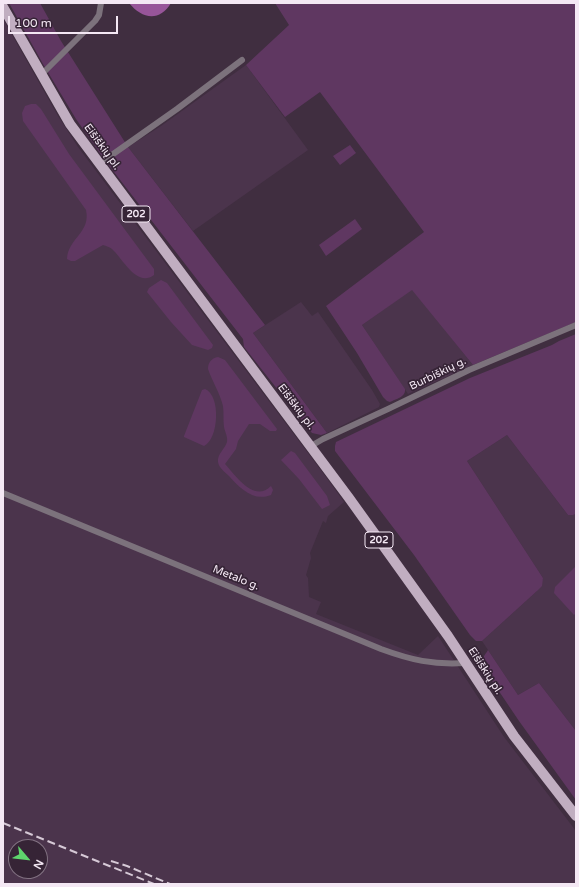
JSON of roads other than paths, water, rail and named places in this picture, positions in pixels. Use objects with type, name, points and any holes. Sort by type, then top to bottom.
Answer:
[{"type":"main road","name":"Eišiškių pl.","points":[[3,7],[70,124],[311,446],[448,636],[514,736],[576,816]]},
{"type":"street","points":[[41,75],[95,21],[99,14],[101,3]]},
{"type":"street","points":[[99,164],[177,109],[242,60]]},
{"type":"street","name":"Burbiškių g.","points":[[311,446],[469,370],[576,325]]},
{"type":"street","name":"Metalo g.","points":[[3,493],[381,649],[417,660],[446,664],[465,663]]},
{"type":"railway","points":[[3,823],[154,884]]},
{"type":"railway","points":[[111,861],[170,884]]}]
